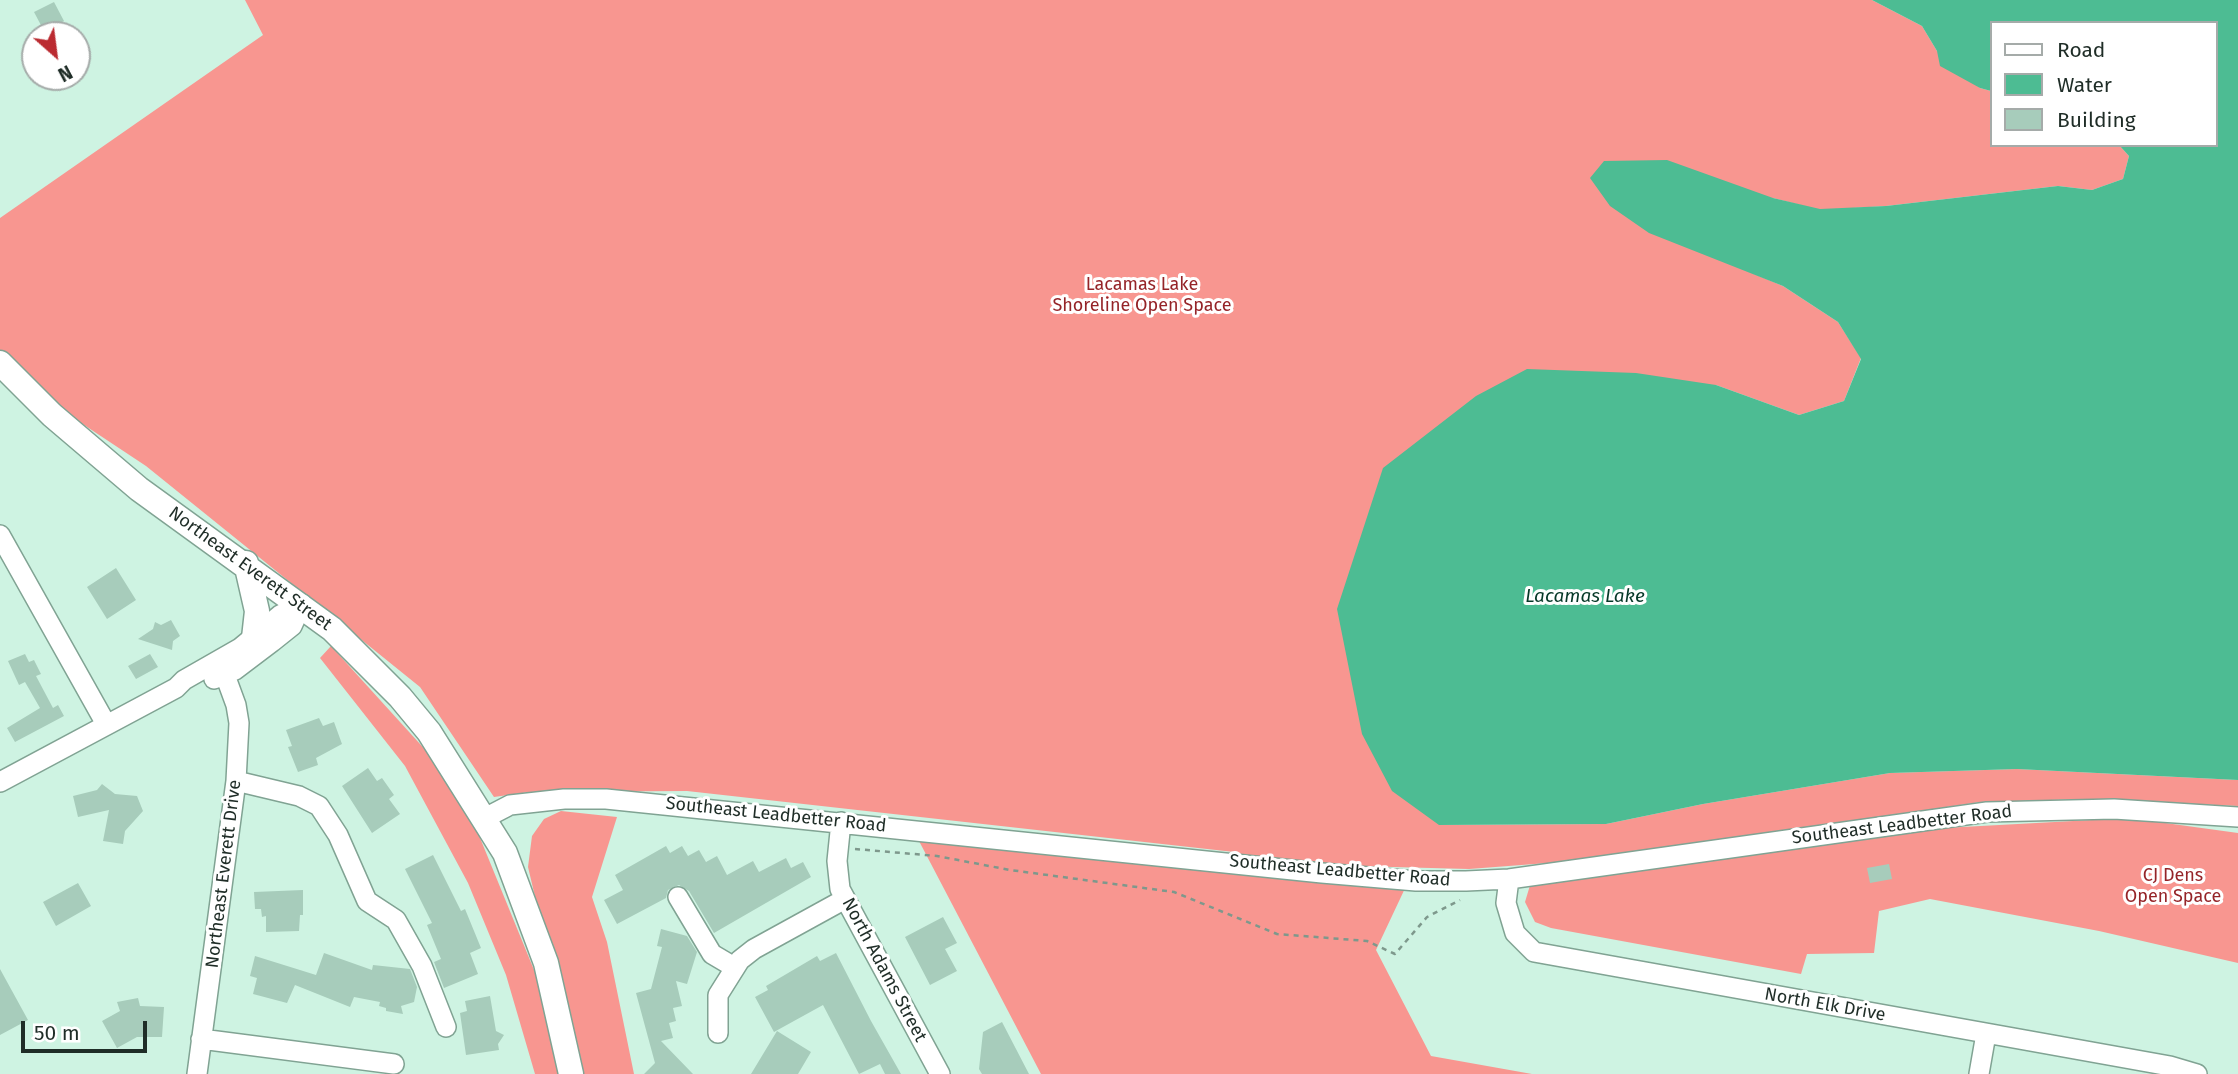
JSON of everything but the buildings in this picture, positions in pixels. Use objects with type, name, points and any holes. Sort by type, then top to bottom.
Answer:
[{"type":"main road","name":"Northeast Everett Street","points":[[0,363],[52,415],[139,489],[302,604],[364,658],[400,697],[442,750],[505,853],[546,963],[572,1074]]},
{"type":"main road","points":[[246,563],[257,611],[254,638]]},
{"type":"street","points":[[0,535],[106,724]]},
{"type":"street","points":[[176,688],[188,688],[225,675],[255,656],[292,626],[302,604]]},
{"type":"street","points":[[0,782],[176,688],[184,680],[254,638],[280,615],[302,604]]},
{"type":"street","name":"Northeast Everett Drive","points":[[197,1074],[236,781],[239,723],[236,705],[225,675]]},
{"type":"street","points":[[236,781],[299,796],[319,806],[338,835],[367,901],[396,920],[422,966],[446,1027]]},
{"type":"street","name":"Southeast Leadbetter Road","points":[[485,818],[510,805],[586,798],[1321,873],[1416,881],[1466,881],[1509,879],[1987,812],[2114,809],[2238,817]]},
{"type":"street","name":"North Adams Street","points":[[841,822],[838,880],[845,899],[940,1074]]},
{"type":"street","name":"North Elk Drive","points":[[1509,879],[1506,903],[1515,933],[1534,952],[2188,1072]]},
{"type":"street","points":[[678,897],[712,954],[734,967]]},
{"type":"street","points":[[718,1033],[718,995],[734,967],[754,949],[845,899]]},
{"type":"street","points":[[1979,1074],[1986,1034]]},
{"type":"street","points":[[201,1039],[394,1064]]},
{"type":"path","points":[[838,847],[937,856],[1010,870],[1174,892],[1277,934],[1367,941],[1395,954],[1427,917],[1462,898],[1466,881]]},
{"type":"green space","name":"Lacamas Lake Shoreline Open Space","points":[[245,0],[1872,0],[1922,26],[1937,51],[1980,88],[1990,91],[1990,147],[2121,147],[2129,156],[2123,179],[2092,190],[2058,186],[1886,206],[1820,210],[1773,198],[1718,259],[1783,286],[1838,322],[1861,358],[1844,401],[1799,415],[1716,385],[1440,825],[1606,824],[1703,804],[1890,773],[2017,769],[2238,780],[2238,806],[2087,799],[1980,802],[1600,859],[1469,869],[1278,864],[1234,852],[687,791],[529,792],[494,797],[420,687],[146,466],[60,409],[0,352],[0,218],[263,35]]},
{"type":"green space","points":[[331,646],[440,766],[478,833],[550,1009],[563,1074],[535,1074],[506,975],[468,883],[405,766],[320,658]]},
{"type":"green space","points":[[561,811],[617,817],[592,897],[607,942],[634,1074],[577,1074],[528,867],[532,836],[544,819]]},
{"type":"green space","name":"CJ Dens Open Space","points":[[2129,818],[2238,833],[2238,963],[2099,931],[1930,899],[1879,911],[1874,953],[1807,954],[1801,974],[1551,928],[1535,922],[1525,902],[1531,882],[1888,831]]},
{"type":"green space","points":[[919,841],[1408,882],[1376,950],[1431,1056],[1532,1074],[1041,1074]]},
{"type":"water","name":"Lacamas Lake","points":[[1872,0],[2238,0],[2238,780],[2017,769],[1890,773],[1703,804],[1606,824],[1439,825],[1392,791],[1362,734],[1337,609],[1383,468],[1476,396],[1527,369],[1636,373],[1716,385],[1799,415],[1844,401],[1861,359],[1838,322],[1783,286],[1649,233],[1610,206],[1590,178],[1604,161],[1667,160],[1773,198],[1820,209],[1886,206],[2058,186],[2092,190],[2123,179],[2129,156],[2121,147],[2217,147],[2217,21],[1990,21],[1990,91],[1940,66],[1937,51],[1922,26]]}]
